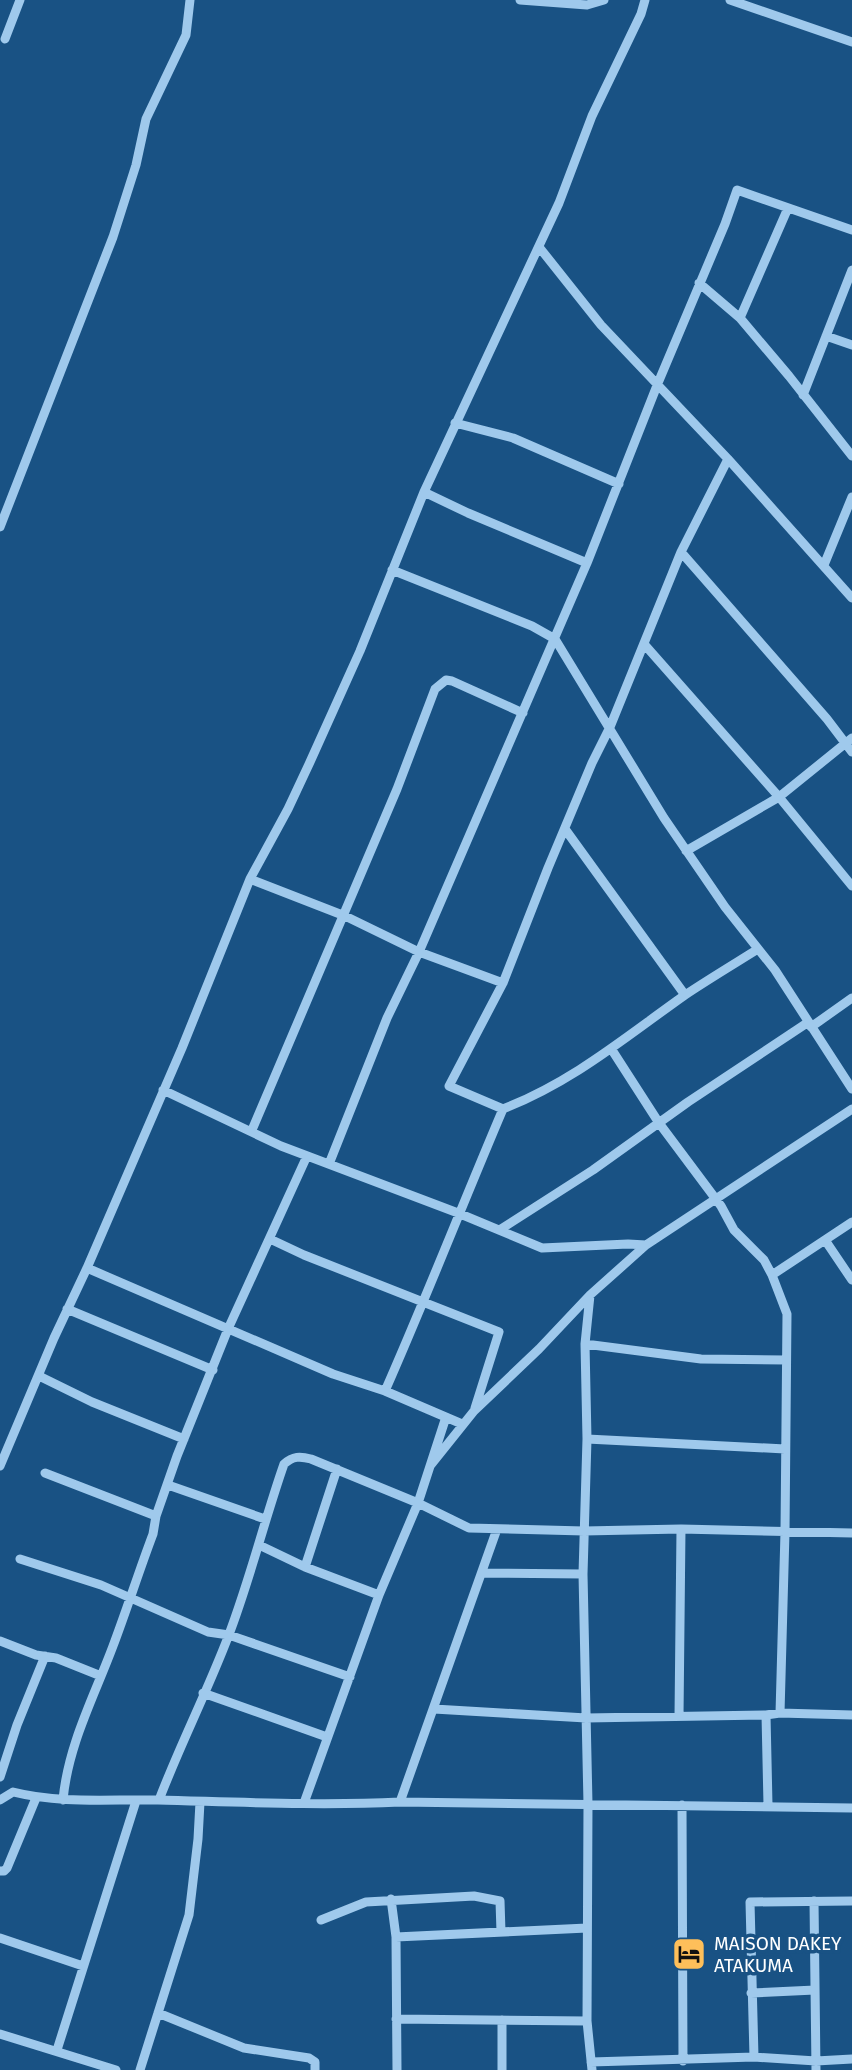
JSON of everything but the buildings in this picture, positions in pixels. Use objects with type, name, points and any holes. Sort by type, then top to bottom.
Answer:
[{"type":"street","points":[[5,39],[20,0]]},
{"type":"street","points":[[0,527],[113,237],[136,165],[146,119],[186,35],[190,0]]},
{"type":"street","points":[[520,0],[587,5],[604,0]]},
{"type":"street","points":[[0,1466],[182,1048],[250,879],[288,809],[360,651],[424,492],[559,203],[592,116],[642,14],[645,0]]},
{"type":"street","points":[[730,0],[852,42]]},
{"type":"street","points":[[329,1164],[387,1018],[419,952],[587,563],[737,190],[852,230]]},
{"type":"street","points":[[740,318],[788,208]]},
{"type":"street","points":[[539,247],[601,325],[728,459],[852,598]]},
{"type":"street","points":[[803,395],[852,270]]},
{"type":"street","points":[[699,283],[740,318],[852,456]]},
{"type":"street","points":[[826,336],[852,345]]},
{"type":"street","points":[[455,423],[513,438],[619,484]]},
{"type":"street","points":[[728,459],[681,552],[503,983],[449,1086],[503,1109],[537,1096],[612,1050],[685,995],[758,948]]},
{"type":"street","points":[[424,492],[587,563]]},
{"type":"street","points":[[824,565],[852,497]]},
{"type":"street","points":[[681,552],[848,740],[852,752]]},
{"type":"street","points":[[392,570],[532,625],[555,639],[686,851],[775,970],[852,1089]]},
{"type":"street","points":[[644,644],[779,797],[852,886]]},
{"type":"street","points":[[252,1130],[345,916],[435,689],[446,680],[452,681],[523,713]]},
{"type":"street","points":[[686,851],[779,797],[848,740]]},
{"type":"street","points":[[565,829],[685,995]]},
{"type":"street","points":[[250,879],[345,916],[419,952],[503,983]]},
{"type":"street","points":[[501,1229],[852,998]]},
{"type":"street","points":[[612,1050],[734,1230],[764,1260],[787,1314],[780,1713]]},
{"type":"street","points":[[163,1090],[281,1146],[501,1229],[542,1248],[646,1245]]},
{"type":"street","points":[[384,1391],[424,1303],[458,1213],[503,1109]]},
{"type":"street","points":[[430,1466],[474,1410],[539,1349],[590,1295],[646,1245],[850,1114]]},
{"type":"street","points":[[63,1800],[68,1763],[131,1597],[184,1439],[228,1329],[307,1156]]},
{"type":"street","points":[[772,1275],[852,1222]]},
{"type":"street","points":[[270,1239],[499,1332],[474,1410]]},
{"type":"street","points":[[825,1240],[852,1280]]},
{"type":"street","points":[[87,1268],[333,1374],[384,1391],[462,1424]]},
{"type":"street","points":[[590,1295],[585,1344],[587,1439],[583,1574],[589,1804],[587,2021],[591,2066],[754,2057],[816,2065],[852,2059]]},
{"type":"street","points":[[67,1309],[213,1370]]},
{"type":"street","points":[[585,1344],[701,1359],[786,1360]]},
{"type":"street","points":[[39,1376],[92,1402],[184,1439]]},
{"type":"street","points":[[304,1803],[379,1595],[418,1503],[446,1417]]},
{"type":"street","points":[[587,1439],[785,1449]]},
{"type":"street","points":[[159,1800],[229,1635],[265,1519],[284,1464],[290,1458],[304,1457],[337,1469],[469,1528],[852,1533]]},
{"type":"street","points":[[305,1567],[337,1469]]},
{"type":"street","points":[[45,1473],[156,1516]]},
{"type":"street","points":[[168,1485],[265,1519]]},
{"type":"street","points":[[400,1802],[484,1573],[497,1529]]},
{"type":"street","points":[[679,1716],[681,1529]]},
{"type":"street","points":[[259,1545],[305,1567],[379,1595]]},
{"type":"street","points":[[20,1559],[101,1585],[208,1632],[229,1635],[350,1677]]},
{"type":"street","points":[[484,1573],[583,1574]]},
{"type":"street","points":[[0,1642],[36,1655],[56,1658],[101,1676]]},
{"type":"street","points":[[0,1777],[17,1725],[45,1656]]},
{"type":"street","points":[[203,1693],[327,1737]]},
{"type":"street","points":[[434,1709],[586,1718],[780,1713],[852,1715]]},
{"type":"street","points":[[766,1715],[768,1805]]},
{"type":"street","points":[[0,1788],[36,1798],[63,1800],[342,1805],[400,1802],[852,1808]]},
{"type":"street","points":[[0,1800],[13,1792]]},
{"type":"street","points":[[0,1871],[7,1868],[36,1798]]},
{"type":"street","points":[[57,2050],[136,1801]]},
{"type":"street","points":[[140,2070],[189,1915],[200,1802]]},
{"type":"street","points":[[682,1805],[683,2061]]},
{"type":"street","points":[[321,1920],[366,1902],[474,1896],[500,1901],[501,1932]]},
{"type":"street","points":[[391,1899],[396,1937],[397,2070]]},
{"type":"street","points":[[814,1901],[816,2065]]},
{"type":"street","points":[[754,2057],[751,1902],[852,1901]]},
{"type":"street","points":[[396,1937],[587,1928]]},
{"type":"street","points":[[0,1938],[83,1966]]},
{"type":"street","points":[[751,1993],[815,1990]]},
{"type":"street","points":[[158,2013],[244,2048],[309,2058],[315,2062],[314,2070]]},
{"type":"street","points":[[396,2019],[587,2021]]},
{"type":"street","points":[[502,2020],[502,2070]]},
{"type":"street","points":[[0,2034],[116,2070]]},
{"type":"place","name":"MAISON DAKEY ATAKUMA","points":[[689,1954]]}]
